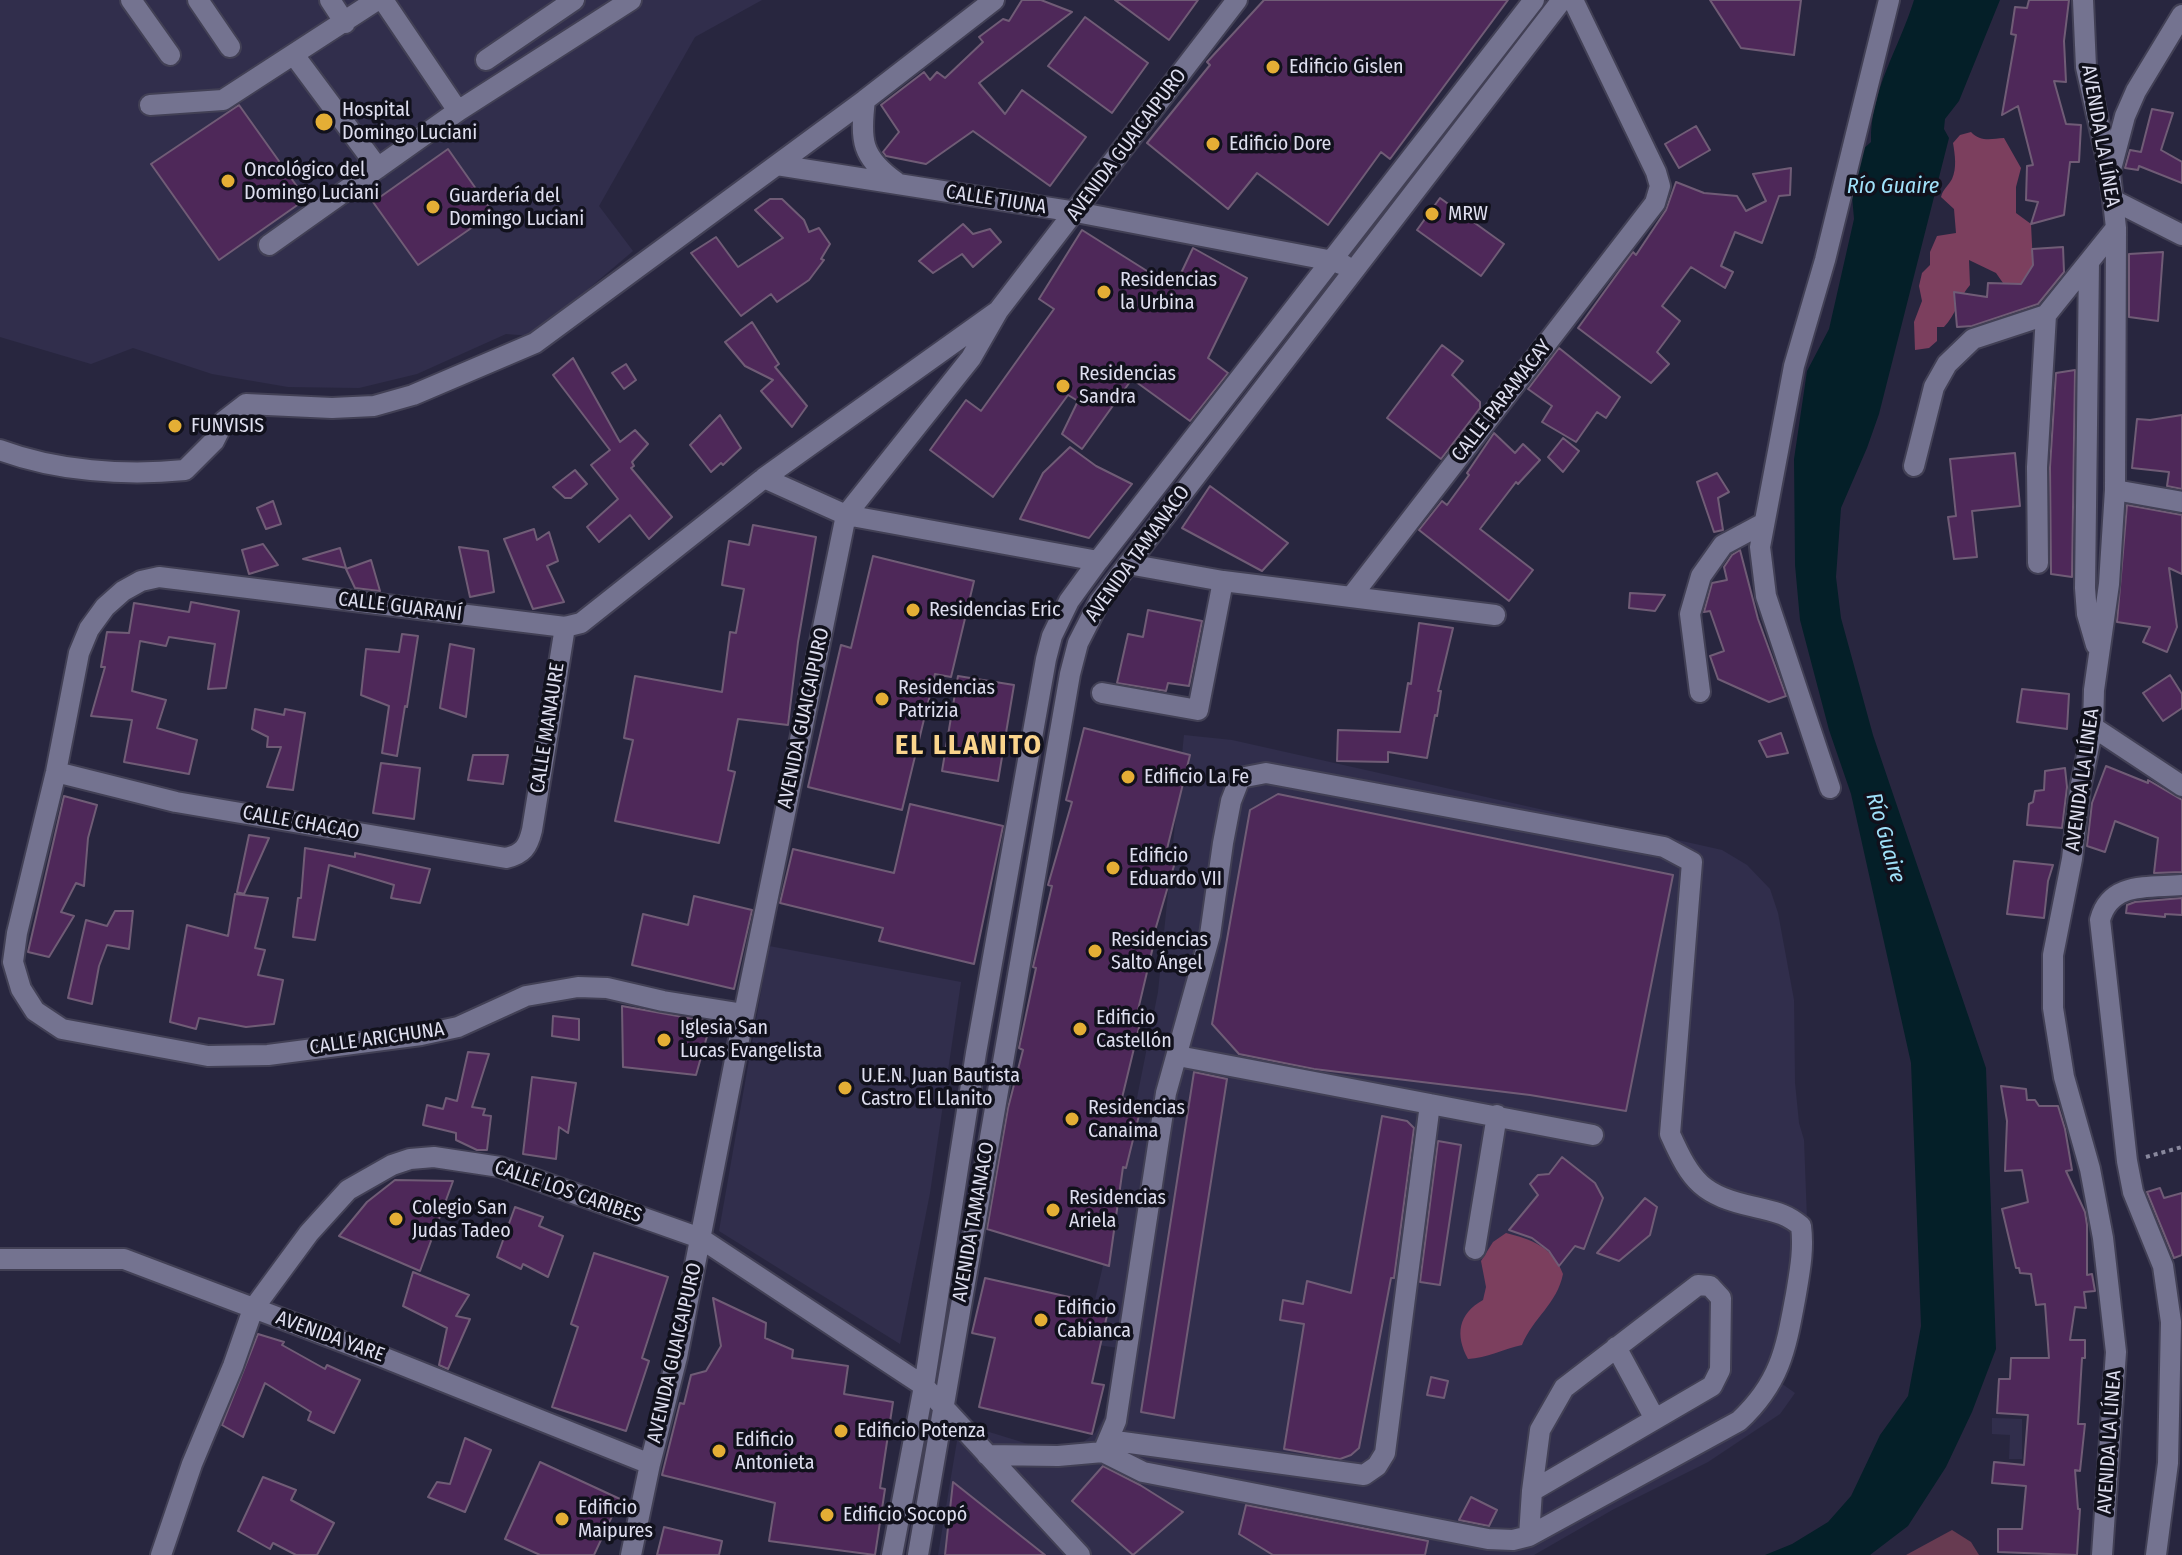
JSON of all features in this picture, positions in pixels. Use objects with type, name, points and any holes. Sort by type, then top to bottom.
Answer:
[{"type":"street","points":[[131,0],[170,55]]},
{"type":"street","points":[[198,0],[230,47]]},
{"type":"street","points":[[330,0],[345,23]]},
{"type":"street","points":[[150,105],[223,100],[377,0]]},
{"type":"street","points":[[383,0],[458,111]]},
{"type":"street","points":[[486,60],[574,0],[593,24]]},
{"type":"street","points":[[269,245],[458,111],[631,0]]},
{"type":"street","points":[[0,450],[28,460],[109,471],[162,473],[185,470],[214,441],[224,421],[246,404],[332,408],[374,406],[413,395],[535,343],[865,100],[994,0]]},
{"type":"street","name":"AVENIDA GUAICAIPURO","points":[[631,1555],[677,1357],[846,515],[971,358],[998,311],[1237,0]]},
{"type":"street","name":"AVENIDA TAMANACO","points":[[892,1555],[924,1386],[976,1053],[1046,659],[1060,618],[1098,561],[1534,0]]},
{"type":"street","name":"AVENIDA TAMANACO","points":[[918,1555],[1070,674],[1078,643],[1087,622],[1128,564],[1562,0]]},
{"type":"street","name":"CALLE PARAMACAY","points":[[1351,597],[1655,203],[1660,186],[1656,172],[1573,0]]},
{"type":"street","points":[[1830,788],[1766,596],[1760,547],[1794,366],[1825,260],[1889,0]]},
{"type":"street","name":"AVENIDA LA LÍNEA","points":[[2083,0],[2086,67],[2110,173],[2116,228],[2115,490],[2109,584],[2098,652],[2093,727],[2053,955],[2053,1008],[2064,1077],[2090,1169],[2103,1238],[2116,1352],[2102,1555]]},
{"type":"street","points":[[2110,173],[2125,116],[2136,91],[2181,21]]},
{"type":"street","points":[[294,55],[378,168]]},
{"type":"street","points":[[865,100],[861,128],[863,143],[871,161],[900,185]]},
{"type":"street","name":"CALLE TIUNA","points":[[777,165],[1076,212],[1333,261],[1355,270]]},
{"type":"street","points":[[2113,200],[2182,235]]},
{"type":"street","points":[[1914,466],[1934,387],[1947,364],[1973,339],[2046,315],[2116,228]]},
{"type":"street","points":[[2089,262],[2085,588],[2087,614],[2098,652]]},
{"type":"street","points":[[565,627],[581,623],[764,478],[998,311]]},
{"type":"street","points":[[2038,563],[2037,467],[2046,315]]},
{"type":"street","points":[[764,478],[846,515],[1098,561]]},
{"type":"street","points":[[2115,490],[2182,502]]},
{"type":"street","points":[[1700,692],[1690,614],[1701,576],[1723,545],[1764,523]]},
{"type":"street","points":[[1128,564],[1223,581],[1495,615]]},
{"type":"street","name":"CALLE GUARANÍ","points":[[21,989],[13,962],[17,933],[56,772],[79,653],[89,629],[105,607],[123,591],[141,581],[159,577],[565,627]]},
{"type":"street","points":[[1102,693],[1198,710],[1223,581]]},
{"type":"street","name":"CALLE MANAURE","points":[[532,830],[565,627]]},
{"type":"street","points":[[2093,727],[2182,786]]},
{"type":"street","name":"CALLE CHACAO","points":[[56,772],[176,802],[506,858],[517,855],[528,845],[532,830]]},
{"type":"street","points":[[1266,773],[1664,847],[1692,862],[1670,1134],[1685,1168],[1705,1190],[1725,1200],[1786,1214],[1801,1226],[1804,1246],[1786,1349],[1777,1372],[1757,1404],[1739,1421],[1529,1536],[1513,1540],[1488,1539],[1143,1472],[1106,1446],[1116,1421],[1166,1093],[1210,935],[1231,801],[1240,778],[1266,773]]},
{"type":"street","points":[[2156,1555],[2168,1463],[2171,1322],[2163,1266],[2133,1192],[2127,1161],[2100,920],[2104,904],[2114,895],[2127,890],[2182,885]]},
{"type":"street","name":"CALLE ARICHUNA","points":[[21,989],[35,1011],[62,1029],[208,1056],[268,1055],[421,1035],[458,1027],[526,996],[578,987],[607,988],[744,1014]]},
{"type":"street","points":[[1178,1056],[1593,1135]]},
{"type":"street","points":[[987,1455],[1058,1456],[1106,1446],[1364,1475],[1377,1466],[1385,1453],[1430,1104]]},
{"type":"street","points":[[1475,1249],[1497,1115]]},
{"type":"street","name":"CALLE LOS CARIBES","points":[[166,1554],[192,1464],[253,1309],[309,1233],[348,1190],[392,1165],[410,1159],[434,1157],[500,1167],[700,1238],[924,1386],[1080,1555]]},
{"type":"street","name":"AVENIDA YARE","points":[[0,1259],[124,1259],[462,1388],[650,1464]]},
{"type":"street","points":[[1529,1536],[1532,1491],[1540,1430],[1564,1388],[1698,1285],[1710,1286],[1721,1298],[1720,1370],[1712,1386],[1532,1491]]},
{"type":"street","points":[[1616,1347],[1655,1419]]},
{"type":"path","points":[[2127,1161],[2182,1147]]},
{"type":"shaded area","name":"Hospital Domingo Luciani","points":[[0,0],[762,0],[695,37],[599,206],[633,251],[533,336],[506,334],[417,374],[359,388],[288,387],[212,374],[133,348],[91,364],[0,337]]},
{"type":"shaded area","points":[[1971,132],[1982,139],[2004,138],[2021,168],[2016,187],[2016,213],[2031,224],[2033,265],[2021,284],[2003,283],[1996,273],[1969,260],[1970,285],[1944,327],[1937,327],[1937,341],[1929,348],[1915,350],[1914,322],[1922,301],[1919,286],[1922,273],[1930,265],[1930,252],[1937,236],[1956,233],[1954,209],[1941,197],[1955,170],[1953,143],[1960,135]]},
{"type":"shaded area","points":[[1184,735],[1232,740],[1722,850],[1747,865],[1770,889],[1778,913],[1794,1000],[1795,1083],[1804,1140],[1807,1220],[1778,1381],[1795,1393],[1780,1414],[1708,1462],[1614,1509],[1534,1555],[938,1555],[960,1423],[1041,1448],[1077,1447],[1095,1433],[1107,1412],[1118,1348],[1085,1343],[1158,992]]},
{"type":"shaded area","name":"U.E.N. Juan Bautista Castro El Llanito","points":[[769,946],[961,982],[930,1193],[900,1344],[719,1231]]},
{"type":"shaded area","points":[[1506,1233],[1532,1241],[1547,1251],[1563,1274],[1560,1285],[1522,1345],[1468,1359],[1461,1342],[1461,1326],[1468,1312],[1483,1300],[1486,1287],[1481,1261],[1493,1242]]},
{"type":"shaded area","points":[[1992,1418],[2022,1419],[2022,1459],[2009,1459],[2010,1435],[1992,1434]]},
{"type":"shaded area","points":[[1952,1530],[1971,1542],[1979,1555],[1906,1555]]},
{"type":"water","name":"Río Guaire","points":[[1914,0],[2000,0],[1959,101],[1945,119],[1944,129],[1949,138],[1879,414],[1841,508],[1836,577],[1841,618],[1873,735],[1986,1068],[1996,1349],[1972,1412],[1946,1467],[1908,1526],[1870,1555],[1765,1555],[1792,1544],[1828,1522],[1851,1496],[1880,1435],[1908,1396],[1921,1326],[1911,1063],[1851,794],[1829,730],[1800,620],[1795,565],[1794,459],[1807,371],[1829,329],[1854,219],[1851,184],[1862,150],[1871,142],[1880,87]]},
{"type":"building","points":[[1022,0],[1041,0],[1072,12],[979,83],[1005,114],[1022,90],[1086,137],[1050,186],[973,131],[926,164],[886,156],[883,152],[899,132],[881,105],[924,72],[930,80],[937,72],[945,78],[983,42],[979,37],[1003,19],[1009,21]]},
{"type":"building","points":[[1115,0],[1198,0],[1169,40]]},
{"type":"building","points":[[1264,0],[1508,0],[1390,159],[1381,152],[1328,225],[1257,173],[1228,209],[1147,143],[1210,65],[1207,62]]},
{"type":"building","points":[[1710,0],[1801,0],[1794,55],[1741,48]]},
{"type":"building","points":[[2029,0],[2069,0],[2064,41],[2066,82],[2054,81],[2066,124],[2081,125],[2079,162],[2070,162],[2064,215],[2031,224],[2038,202],[2026,200],[2027,166],[2033,165],[2018,106],[2002,115],[2016,35],[2011,34],[2015,7],[2027,8]]},
{"type":"building","points":[[1085,17],[1148,63],[1112,113],[1048,66]]},
{"type":"building","name":"Oncológico del Domingo Luciani","points":[[239,105],[306,199],[219,260],[151,164]]},
{"type":"building","points":[[2152,109],[2173,113],[2161,150],[2182,162],[2182,183],[2139,166],[2138,170],[2125,168],[2130,150],[2141,152]]},
{"type":"building","points":[[1696,126],[1710,150],[1679,168],[1665,144]]},
{"type":"building","name":"Guardería del Domingo Luciani","points":[[448,149],[493,213],[418,265],[373,202]]},
{"type":"building","points":[[1791,168],[1790,195],[1779,196],[1762,243],[1735,232],[1721,266],[1733,272],[1725,288],[1691,267],[1662,306],[1680,321],[1657,352],[1669,364],[1651,383],[1578,328],[1633,252],[1636,255],[1666,210],[1676,182],[1704,193],[1737,196],[1746,211],[1766,201],[1753,174]]},
{"type":"building","points":[[1440,198],[1504,244],[1481,276],[1417,230]]},
{"type":"building","points":[[770,199],[782,199],[804,220],[809,232],[819,228],[830,244],[821,259],[824,260],[809,280],[777,302],[771,294],[741,316],[691,253],[716,237],[738,267],[783,238],[755,210]]},
{"type":"building","points":[[963,224],[973,234],[990,229],[1001,242],[973,267],[962,254],[933,273],[919,261]]},
{"type":"building","points":[[1082,230],[1174,288],[1193,248],[1247,278],[1208,358],[1228,373],[1190,421],[1132,379],[1082,449],[1062,434],[1078,401],[1068,395],[993,497],[930,450],[966,400],[981,411],[1054,309],[1039,299]]},
{"type":"building","points":[[2063,247],[2064,272],[2038,304],[1972,326],[1957,327],[1954,292],[1987,297],[1988,283],[2021,284],[2033,265],[2032,249]]},
{"type":"building","points":[[2163,252],[2158,321],[2129,317],[2129,254]]},
{"type":"building","points":[[752,322],[779,364],[775,367],[807,406],[792,427],[761,391],[773,380],[745,366],[725,342]]},
{"type":"building","points":[[1442,345],[1463,361],[1452,375],[1480,402],[1480,408],[1441,459],[1387,418]]},
{"type":"building","points":[[1559,348],[1620,397],[1606,418],[1597,412],[1576,442],[1542,422],[1552,406],[1528,389]]},
{"type":"building","points":[[573,358],[620,442],[635,430],[648,444],[632,462],[634,466],[631,468],[672,517],[649,539],[630,515],[599,542],[587,527],[618,499],[591,465],[610,450],[553,375]]},
{"type":"building","points":[[626,364],[636,380],[624,389],[612,373]]},
{"type":"building","points":[[2075,370],[2072,577],[2051,574],[2050,467],[2056,373]]},
{"type":"building","points":[[720,415],[741,448],[711,472],[690,445]]},
{"type":"building","points":[[2182,415],[2182,489],[2167,486],[2169,472],[2132,468],[2137,419]]},
{"type":"building","points":[[1494,433],[1515,453],[1523,444],[1540,460],[1518,484],[1516,482],[1480,529],[1533,570],[1509,601],[1419,530],[1442,501],[1447,505]]},
{"type":"building","points":[[1563,438],[1579,451],[1563,472],[1548,457]]},
{"type":"building","points":[[1070,447],[1096,466],[1132,484],[1089,538],[1020,519],[1043,473]]},
{"type":"building","points":[[2015,453],[2020,506],[1972,511],[1977,557],[1954,559],[1948,517],[1956,516],[1950,459]]},
{"type":"building","points":[[575,470],[587,484],[571,498],[565,498],[553,487]]},
{"type":"building","points":[[1717,473],[1729,492],[1718,498],[1723,530],[1714,532],[1697,482]]},
{"type":"building","points":[[1210,486],[1288,543],[1262,571],[1182,528]]},
{"type":"building","points":[[273,501],[281,524],[266,529],[257,508]]},
{"type":"building","points":[[2127,505],[2182,515],[2182,574],[2169,568],[2177,627],[2167,652],[2143,642],[2150,627],[2117,622]]},
{"type":"building","points":[[753,525],[816,537],[788,725],[738,719],[728,770],[735,772],[719,843],[615,821],[633,740],[624,738],[635,676],[722,692],[730,632],[736,633],[744,589],[722,585],[729,541],[749,545]]},
{"type":"building","points":[[534,529],[537,540],[549,532],[558,561],[547,566],[564,602],[533,609],[504,539]]},
{"type":"building","points":[[263,544],[278,565],[249,574],[242,550]]},
{"type":"building","points":[[459,547],[488,551],[494,592],[470,597]]},
{"type":"building","points":[[340,548],[346,568],[303,559]]},
{"type":"building","points":[[1740,550],[1758,619],[1786,696],[1769,702],[1718,679],[1710,656],[1724,651],[1710,611],[1704,612],[1712,583],[1727,580],[1724,567]]},
{"type":"building","points":[[873,556],[974,581],[951,677],[935,674],[902,810],[808,787],[841,645],[851,648]]},
{"type":"building","points":[[371,560],[380,591],[355,588],[346,569]]},
{"type":"building","points":[[1630,593],[1665,595],[1655,611],[1629,608]]},
{"type":"building","points":[[191,602],[239,611],[226,688],[208,689],[215,644],[169,637],[166,646],[140,641],[132,691],[166,700],[157,728],[197,740],[189,774],[124,762],[132,720],[91,716],[105,667],[101,667],[107,632],[129,633],[134,603],[189,612]]},
{"type":"building","points":[[1148,610],[1202,621],[1189,686],[1168,683],[1166,691],[1117,683],[1128,634],[1143,637]]},
{"type":"building","points":[[1419,623],[1453,628],[1427,758],[1388,752],[1388,762],[1337,761],[1338,730],[1400,732],[1408,683],[1411,684]]},
{"type":"building","points":[[402,634],[418,636],[397,756],[382,753],[389,706],[361,695],[366,649],[399,652]]},
{"type":"building","points":[[450,644],[474,649],[466,717],[440,708]]},
{"type":"building","points":[[2170,675],[2182,694],[2182,708],[2163,721],[2143,693]]},
{"type":"building","points":[[958,676],[1014,685],[998,781],[942,771]]},
{"type":"building","points":[[2022,689],[2069,694],[2067,729],[2017,722]]},
{"type":"building","points":[[255,709],[284,715],[285,709],[305,713],[293,790],[267,787],[281,747],[267,747],[268,737],[252,729]]},
{"type":"building","points":[[1084,728],[1190,755],[1167,849],[1178,852],[1154,934],[1138,1010],[1143,1011],[1122,1098],[1142,1103],[1126,1168],[1123,1167],[1109,1266],[987,1229],[1008,1108],[1023,1050],[1019,1048],[1036,968],[1033,967],[1052,886],[1048,885],[1072,802],[1066,800]]},
{"type":"building","points":[[1781,733],[1788,753],[1767,757],[1759,741]]},
{"type":"building","points":[[473,755],[508,755],[503,784],[468,780]]},
{"type":"building","points":[[381,763],[420,768],[414,819],[373,813]]},
{"type":"building","points":[[2106,766],[2148,783],[2148,780],[2182,800],[2182,872],[2154,873],[2158,838],[2115,821],[2105,852],[2087,846],[2092,803]]},
{"type":"building","points":[[2065,768],[2067,787],[2062,828],[2027,825],[2029,804],[2033,802],[2035,791],[2044,790],[2045,771]]},
{"type":"building","points":[[1278,794],[1673,875],[1626,1111],[1530,1095],[1314,1069],[1239,1054],[1212,1024],[1250,810]]},
{"type":"building","points":[[64,796],[97,805],[88,838],[84,886],[76,883],[61,912],[74,916],[49,957],[28,952]]},
{"type":"building","points":[[910,804],[1003,826],[974,964],[879,941],[883,928],[780,903],[793,849],[894,873]]},
{"type":"building","points":[[249,835],[269,838],[244,894],[237,892]]},
{"type":"building","points":[[305,848],[355,857],[355,853],[430,869],[420,903],[391,898],[394,885],[329,865],[315,940],[293,937],[298,898],[301,898]]},
{"type":"building","points":[[2014,861],[2053,865],[2044,918],[2007,914]]},
{"type":"building","points":[[235,894],[268,898],[255,948],[265,950],[258,975],[283,980],[274,1024],[246,1027],[199,1018],[196,1029],[170,1022],[187,925],[228,936]]},
{"type":"building","points":[[694,896],[752,910],[734,989],[632,965],[643,914],[688,925]]},
{"type":"building","points":[[2182,898],[2182,915],[2165,914],[2165,917],[2126,913],[2127,905],[2135,902]]},
{"type":"building","points":[[115,911],[133,911],[129,949],[107,945],[99,966],[92,1004],[68,998],[86,920],[107,926]]},
{"type":"building","name":"Iglesia San Lucas Evangelista","points":[[622,1006],[711,1022],[696,1075],[623,1067]]},
{"type":"building","points":[[553,1016],[579,1019],[579,1040],[552,1036]]},
{"type":"building","points":[[468,1052],[489,1054],[472,1107],[485,1109],[483,1115],[491,1116],[487,1150],[477,1150],[456,1140],[456,1133],[423,1125],[427,1105],[443,1109],[446,1098],[457,1101]]},
{"type":"building","points":[[1194,1072],[1227,1079],[1174,1418],[1141,1412]]},
{"type":"building","points":[[532,1077],[576,1083],[568,1133],[559,1127],[556,1159],[523,1154]]},
{"type":"building","points":[[2001,1086],[2026,1089],[2027,1100],[2035,1100],[2039,1106],[2058,1106],[2072,1170],[2066,1171],[2085,1212],[2087,1275],[2092,1274],[2095,1291],[2084,1292],[2086,1308],[2075,1307],[2070,1340],[2085,1340],[2078,1424],[2085,1424],[2080,1471],[2075,1470],[2080,1509],[2077,1555],[1998,1552],[1998,1529],[2022,1529],[2026,1486],[1992,1483],[1994,1462],[2024,1465],[2028,1415],[1997,1413],[1999,1379],[2010,1379],[2011,1358],[2049,1358],[2045,1304],[2036,1305],[2031,1274],[2020,1273],[2016,1268],[2002,1209],[2028,1202],[2022,1170],[2005,1171],[2007,1121]]},
{"type":"building","points":[[1382,1116],[1407,1121],[1414,1128],[1394,1278],[1391,1278],[1359,1448],[1340,1459],[1284,1449],[1304,1324],[1280,1320],[1283,1300],[1303,1304],[1307,1281],[1351,1293]]},
{"type":"building","points":[[1438,1141],[1461,1145],[1440,1285],[1420,1282]]},
{"type":"building","points":[[1562,1157],[1595,1183],[1603,1198],[1584,1249],[1575,1246],[1559,1266],[1549,1251],[1532,1238],[1509,1230],[1538,1195],[1530,1184],[1538,1175],[1549,1174]]},
{"type":"building","name":"Colegio San Judas Tadeo","points":[[395,1180],[453,1181],[420,1271],[339,1236],[367,1202]]},
{"type":"building","points":[[2160,1188],[2164,1198],[2182,1193],[2182,1255],[2174,1258],[2147,1192]]},
{"type":"building","points":[[1645,1198],[1657,1207],[1650,1235],[1619,1261],[1597,1253]]},
{"type":"building","points":[[515,1207],[543,1217],[539,1226],[563,1236],[548,1277],[523,1264],[521,1269],[497,1257]]},
{"type":"building","points":[[594,1253],[668,1277],[642,1358],[649,1361],[626,1431],[552,1407],[578,1327],[571,1324]]},
{"type":"building","points":[[413,1272],[469,1295],[456,1316],[470,1319],[448,1369],[439,1365],[447,1328],[403,1306]]},
{"type":"building","points":[[985,1278],[1109,1306],[1092,1383],[1104,1385],[1092,1434],[979,1407],[995,1338],[972,1333]]},
{"type":"building","points":[[713,1298],[766,1323],[765,1338],[793,1350],[792,1358],[848,1366],[844,1394],[893,1402],[880,1488],[885,1489],[875,1555],[769,1541],[775,1503],[662,1475],[680,1403],[684,1404],[691,1375],[706,1371],[721,1346]]},
{"type":"building","points":[[258,1334],[284,1342],[282,1345],[325,1369],[327,1365],[360,1380],[334,1433],[308,1420],[311,1412],[265,1383],[243,1437],[222,1425]]},
{"type":"building","points":[[1431,1377],[1448,1381],[1444,1398],[1427,1395]]},
{"type":"building","points":[[465,1438],[491,1450],[465,1512],[428,1497],[437,1482],[450,1484]]},
{"type":"building","name":"Edificio Maipures","points":[[540,1462],[620,1499],[594,1555],[540,1555],[505,1539]]},
{"type":"building","points":[[1103,1466],[1183,1512],[1133,1555],[1072,1501]]},
{"type":"building","points":[[263,1477],[296,1490],[291,1500],[334,1523],[317,1555],[296,1555],[273,1543],[270,1549],[238,1531]]},
{"type":"building","points":[[953,1482],[1045,1555],[945,1555]]},
{"type":"building","points":[[1471,1497],[1497,1510],[1489,1526],[1459,1520]]},
{"type":"building","points":[[1246,1505],[1428,1541],[1425,1555],[1273,1555],[1239,1534]]},
{"type":"building","points":[[664,1527],[722,1541],[719,1555],[657,1555]]},
{"type":"place","name":"Edificio Gislen","points":[[1273,67]]},
{"type":"place","name":"Hospital Domingo Luciani","points":[[324,122]]},
{"type":"place","name":"Edificio Dore","points":[[1213,144]]},
{"type":"place","name":"Oncológico del Domingo Luciani","points":[[228,181]]},
{"type":"place","name":"Guardería del Domingo Luciani","points":[[433,207]]},
{"type":"place","name":"MRW","points":[[1432,214]]},
{"type":"place","name":"Residencias la Urbina","points":[[1104,292]]},
{"type":"place","name":"Residencias Sandra","points":[[1063,386]]},
{"type":"place","name":"FUNVISIS","points":[[175,426]]},
{"type":"place","name":"Residencias Eric","points":[[913,610]]},
{"type":"place","name":"Residencias Patrizia","points":[[882,699]]},
{"type":"place","name":"Edificio La Fe","points":[[1128,777]]},
{"type":"place","name":"Edificio Eduardo VII","points":[[1113,868]]},
{"type":"place","name":"Residencias Salto Ángel","points":[[1095,951]]},
{"type":"place","name":"Edificio Castellón","points":[[1080,1029]]},
{"type":"place","name":"Iglesia San Lucas Evangelista","points":[[664,1040]]},
{"type":"place","name":"U.E.N. Juan Bautista Castro El Llanito","points":[[845,1088]]},
{"type":"place","name":"Residencias Canaima","points":[[1072,1119]]},
{"type":"place","name":"Residencias Ariela","points":[[1053,1210]]},
{"type":"place","name":"Colegio San Judas Tadeo","points":[[396,1219]]},
{"type":"place","name":"Edificio Cabianca","points":[[1041,1320]]},
{"type":"place","name":"Edificio Potenza","points":[[841,1431]]},
{"type":"place","name":"Edificio Antonieta","points":[[719,1451]]},
{"type":"place","name":"Edificio Socopó","points":[[827,1515]]},
{"type":"place","name":"Edificio Maipures","points":[[562,1519]]},
{"type":"district","name":"EL LLANITO","points":[[969,746]]}]
